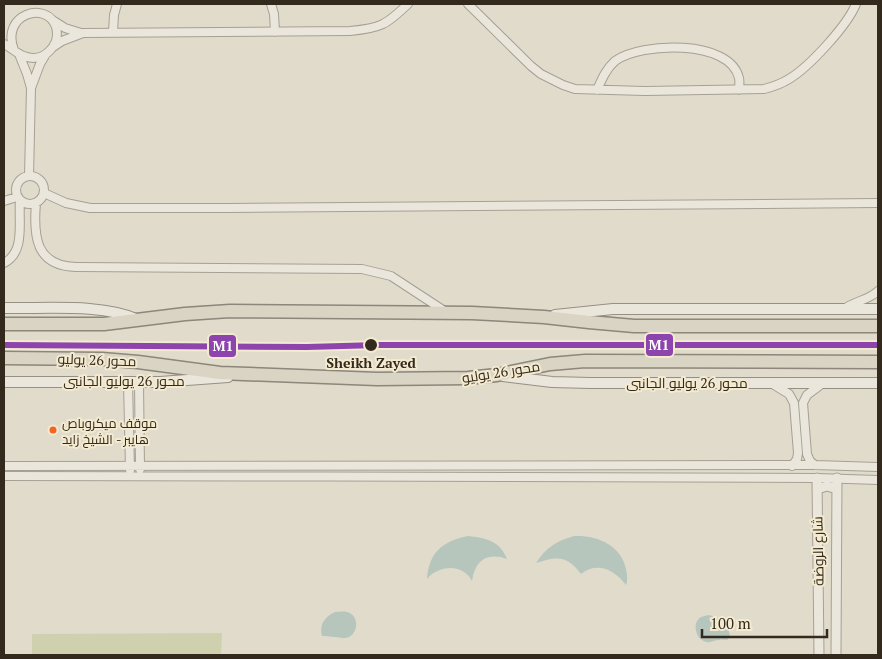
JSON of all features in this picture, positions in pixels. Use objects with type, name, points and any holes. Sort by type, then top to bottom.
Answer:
[{"type":"highway","points":[[4,324],[104,324],[185,314],[230,311],[448,313],[544,317],[634,326],[878,326]]},
{"type":"highway","name":"محور 26 يوليو","points":[[4,358],[120,360],[243,375],[377,379],[454,379],[497,375],[550,364],[585,361],[878,362]]},
{"type":"main road","points":[[4,308],[101,309],[125,314],[140,320]]},
{"type":"main road","points":[[544,317],[613,309],[878,308]]},
{"type":"main road","name":"محور 26 يوليو الجانبى","points":[[4,382],[181,381],[243,375]]},
{"type":"main road","name":"محور 26 يوليو الجانبى","points":[[497,375],[571,383],[878,383]]},
{"type":"street","points":[[40,4],[54,21],[65,28],[83,33],[350,31],[378,28],[408,4]]},
{"type":"street","points":[[113,32],[116,4]]},
{"type":"street","points":[[271,4],[274,14],[275,32]]},
{"type":"street","points":[[468,4],[540,74],[575,89],[645,91],[739,90],[764,89],[776,86],[799,72],[840,30],[853,12],[856,4]]},
{"type":"street","points":[[29,176],[31,88],[24,64],[8,39],[9,22],[20,11],[32,9],[46,13]]},
{"type":"street","points":[[53,47],[57,34],[54,21]]},
{"type":"street","points":[[31,88],[46,54],[62,41],[83,33]]},
{"type":"street","points":[[4,44],[16,52],[32,58],[46,54]]},
{"type":"street","points":[[597,90],[607,70],[621,58],[638,52],[671,48],[704,51],[716,54],[726,60],[735,69],[740,79],[739,90]]},
{"type":"street","points":[[4,201],[18,198],[27,204],[36,203],[44,193],[43,185],[41,181],[33,176],[22,179],[17,185],[18,198],[18,248],[12,258],[4,263]]},
{"type":"street","points":[[44,193],[66,204],[90,208],[878,203]]},
{"type":"street","points":[[36,203],[34,217],[38,244],[46,258],[58,266],[76,268],[362,268],[391,276],[448,313]]},
{"type":"street","points":[[844,308],[868,298],[878,291]]},
{"type":"street","points":[[128,382],[130,477]]},
{"type":"street","points":[[139,382],[140,476]]},
{"type":"street","points":[[815,465],[810,461],[807,454],[803,404],[807,395],[823,383]]},
{"type":"street","points":[[771,384],[789,394],[794,403],[798,453],[797,459],[792,466]]},
{"type":"street","points":[[402,465],[402,475]]},
{"type":"street","points":[[653,465],[653,477]]},
{"type":"street","points":[[4,466],[815,465],[878,467]]},
{"type":"street","points":[[31,466],[31,476]]},
{"type":"street","points":[[831,466],[836,478]]},
{"type":"street","points":[[4,476],[402,475],[836,478],[878,480]]},
{"type":"street","name":"شارع الروضة","points":[[817,478],[819,655]]},
{"type":"street","name":"شارع الروضة","points":[[836,478],[836,655]]},
{"type":"street","points":[[817,489],[827,486],[837,489]]},
{"type":"green space","points":[[222,633],[221,655],[32,655],[32,634]]},
{"type":"shaded area","points":[[468,536],[492,541],[500,548],[507,559],[488,557],[483,560],[476,568],[472,581],[463,571],[450,568],[437,571],[427,579],[431,562],[439,549],[451,541]]},
{"type":"shaded area","points":[[574,536],[591,537],[607,543],[613,548],[619,554],[626,569],[626,585],[617,575],[605,569],[593,568],[581,574],[566,560],[556,558],[536,563],[552,545]]},
{"type":"shaded area","points":[[335,612],[347,612],[354,617],[356,625],[353,634],[345,638],[322,636],[322,624],[328,616]]},
{"type":"shaded area","points":[[709,615],[721,620],[726,625],[730,637],[727,640],[707,642],[700,639],[696,631],[696,623],[701,617]]},
{"type":"transit line","name":"M1","points":[[4,345],[307,347],[378,345],[878,345]]},
{"type":"place","name":"Sheikh Zayed","points":[[371,345]]},
{"type":"place","name":"موقف ميكروباص هايبر - الشيخ زايد","points":[[53,430]]}]
